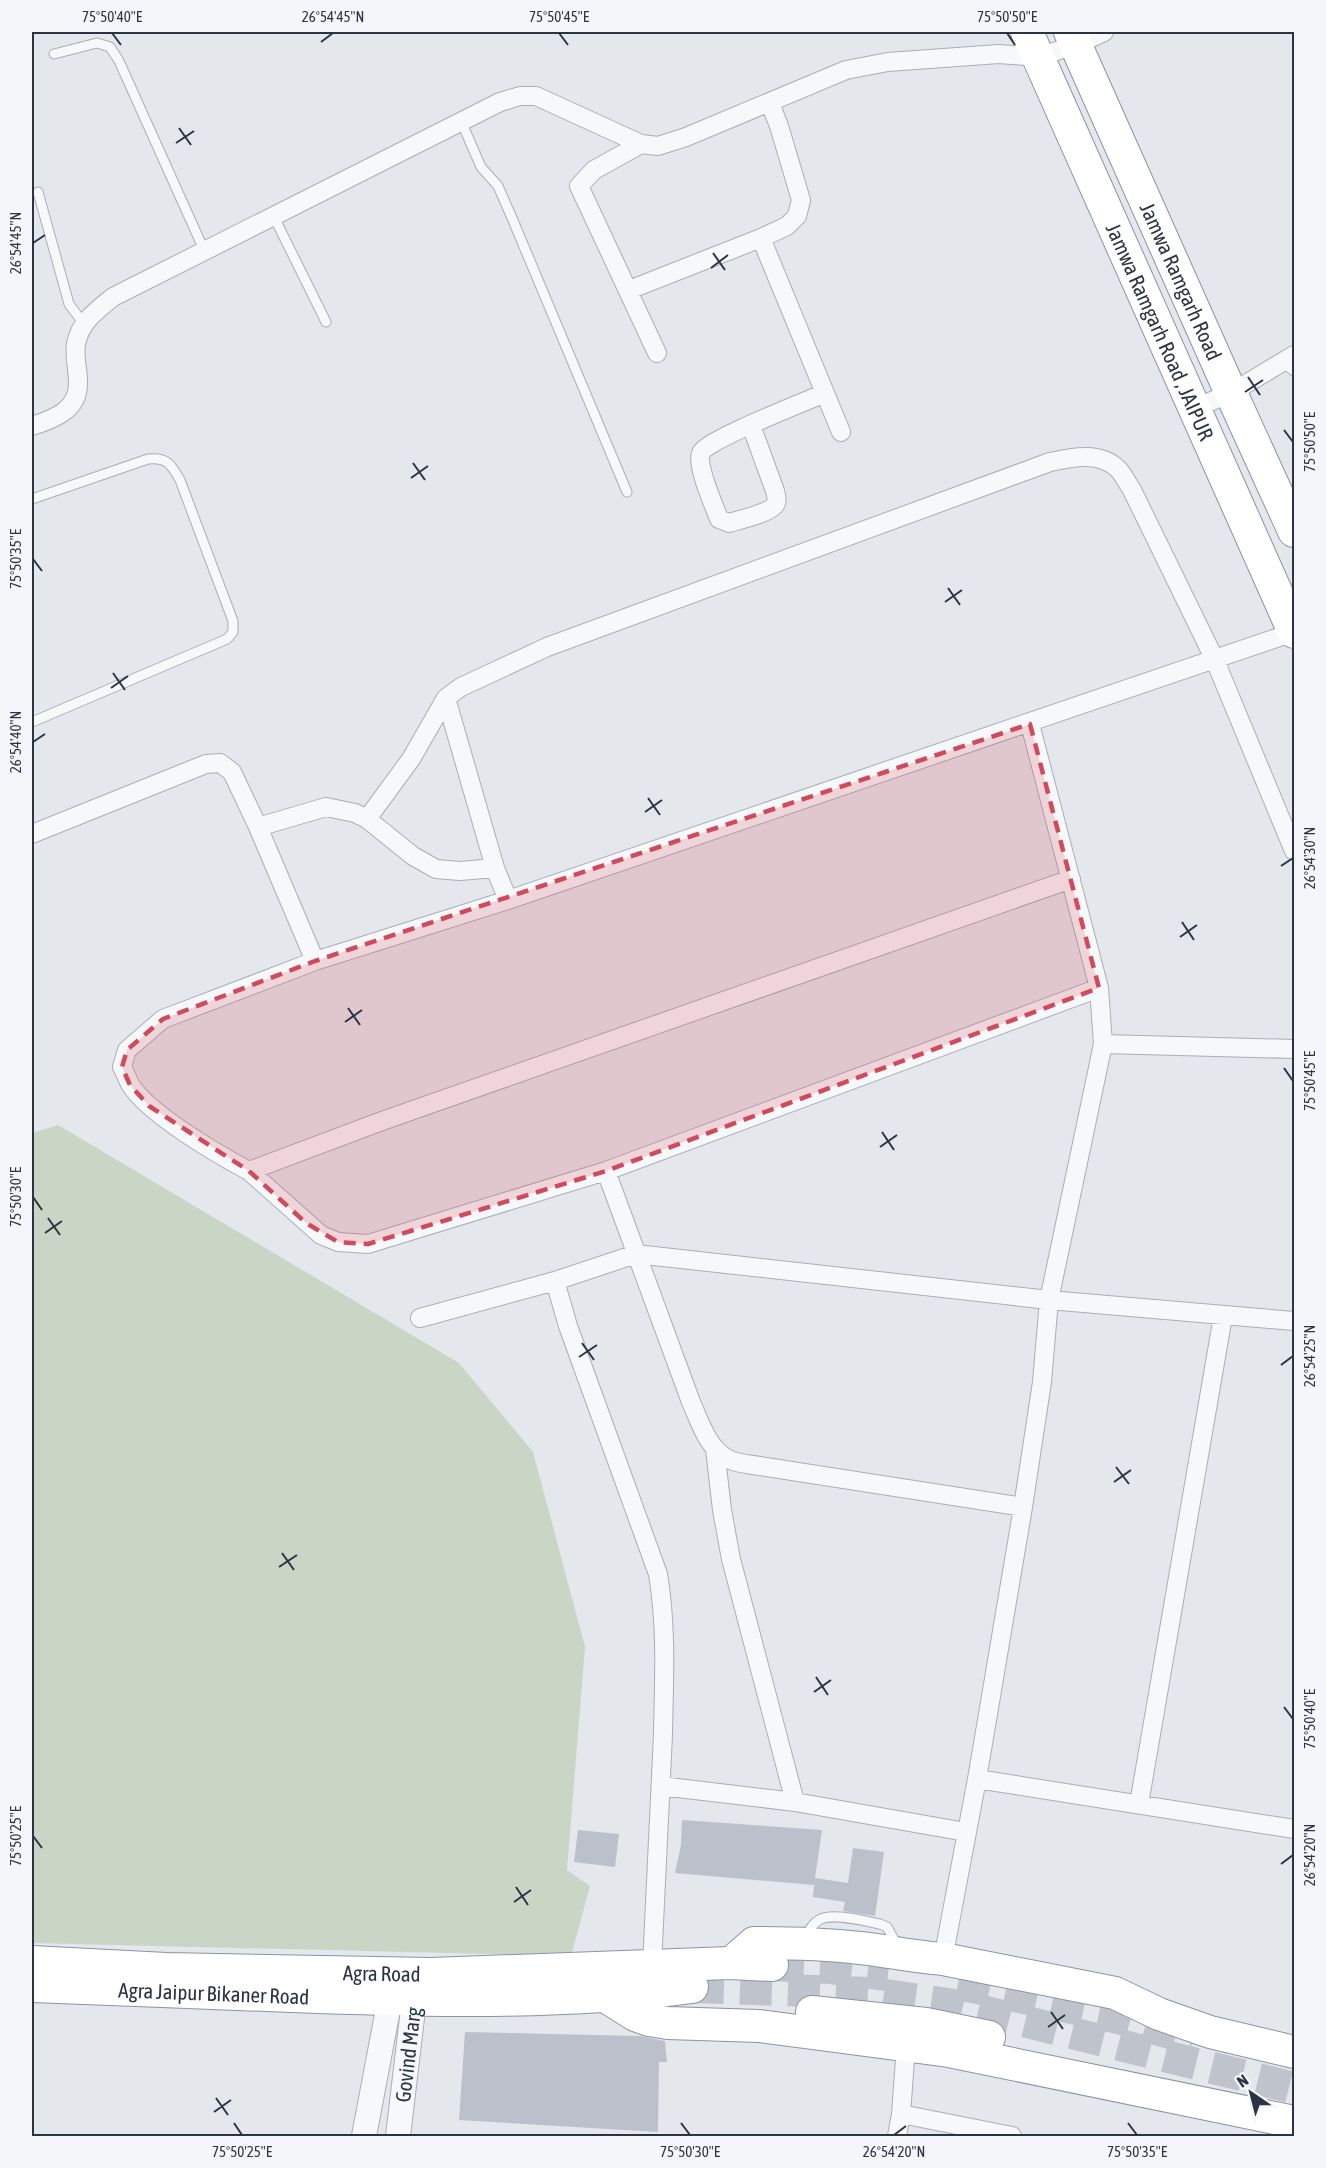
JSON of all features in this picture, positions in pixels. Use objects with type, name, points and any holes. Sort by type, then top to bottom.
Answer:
[{"type":"highway","name":"Jamwa Ramgarh Road","points":[[1073,38],[1230,393],[1294,531]]},
{"type":"highway","name":"Jamwa Ramgarh Road , JAIPUR","points":[[1033,44],[1294,632]]},
{"type":"highway","points":[[730,1963],[754,1943],[863,1948],[943,1959],[1115,1993],[1159,2014],[1210,2032],[1294,2052]]},
{"type":"highway","name":"Agra Road","points":[[32,1962],[403,1986],[650,1980],[730,1963],[771,1965]]},
{"type":"highway","points":[[650,1980],[692,1987]]},
{"type":"highway","points":[[650,1980],[666,2002],[816,2012],[926,2024],[1294,2103]]},
{"type":"highway","name":"Agra Jaipur Bikaner Road","points":[[32,1986],[403,1986],[534,2001],[605,1996],[650,1980]]},
{"type":"highway","points":[[605,1996],[634,2015],[659,2022],[759,2026],[949,2051],[1294,2122]]},
{"type":"street","points":[[32,426],[57,418],[74,403],[79,384],[76,345],[84,324],[113,297],[500,102],[520,96],[536,96],[641,144],[658,146],[686,137],[846,70],[888,62],[999,54],[1033,44],[1104,32]]},
{"type":"street","points":[[629,290],[761,238],[787,226],[796,216],[801,200],[770,103]]},
{"type":"street","points":[[641,144],[594,170],[579,186],[657,353]]},
{"type":"street","points":[[761,238],[841,432]]},
{"type":"street","points":[[1195,408],[1290,363]]},
{"type":"street","points":[[751,425],[777,500],[769,510],[729,523],[724,522],[719,519],[702,468],[700,454],[704,447],[710,443],[751,425],[825,393]]},
{"type":"street","points":[[367,819],[411,759],[446,698],[461,687],[548,647],[1050,462],[1076,457],[1102,459],[1118,469],[1132,490],[1214,658],[1294,851]]},
{"type":"street","points":[[1099,987],[606,1171],[368,1244],[338,1242],[321,1235],[249,1171],[220,1156],[148,1106],[130,1085],[122,1067],[127,1050],[163,1019],[315,961],[508,900],[1294,632]]},
{"type":"street","points":[[446,698],[495,868],[508,900]]},
{"type":"street","points":[[943,1959],[1023,1507],[1042,1382],[1049,1300],[1103,1044],[1099,987],[1030,723]]},
{"type":"street","points":[[32,834],[206,764],[220,763],[232,772],[315,961]]},
{"type":"street","points":[[258,827],[326,807],[355,813],[367,819],[413,856],[436,869],[460,872],[495,868]]},
{"type":"street","points":[[249,1171],[393,1117],[1071,879]]},
{"type":"street","points":[[1103,1044],[1294,1049]]},
{"type":"street","points":[[606,1171],[692,1402],[715,1449],[730,1559],[795,1802]]},
{"type":"street","points":[[420,1318],[555,1281],[636,1254],[1049,1300],[1294,1321]]},
{"type":"street","points":[[555,1281],[568,1326],[658,1574],[664,1610],[661,1786],[650,1980]]},
{"type":"street","points":[[1138,1804],[1223,1316]]},
{"type":"street","points":[[715,1449],[730,1460],[753,1466],[1023,1507]]},
{"type":"street","points":[[976,1779],[1294,1829]]},
{"type":"street","points":[[661,1786],[795,1802],[966,1832]]},
{"type":"street","name":"Govind Marg","points":[[403,1986],[403,2136]]},
{"type":"street","name":"Govind Marg","points":[[363,2136],[403,1986]]},
{"type":"street","points":[[897,2136],[906,2046]]},
{"type":"street","points":[[901,2114],[1012,2136]]},
{"type":"lane","points":[[54,54],[97,43],[110,47],[119,60],[204,250]]},
{"type":"lane","points":[[461,121],[481,167],[498,186],[627,492]]},
{"type":"lane","points":[[38,192],[69,304],[84,324]]},
{"type":"lane","points":[[273,215],[326,322]]},
{"type":"lane","points":[[32,497],[148,459],[159,458],[166,461],[172,465],[180,480],[233,621],[233,632],[227,639],[32,722]]},
{"type":"highlighted area","points":[[1030,724],[1099,988],[606,1171],[368,1244],[338,1242],[306,1223],[249,1171],[149,1106],[130,1085],[122,1067],[127,1050],[163,1019],[315,961]]},
{"type":"green space","points":[[58,1125],[459,1363],[533,1452],[585,1647],[567,1870],[590,1886],[571,1956],[32,1943],[32,1133]]},
{"type":"building","points":[[682,1820],[822,1830],[814,1885],[675,1873],[681,1845]]},
{"type":"building","points":[[578,1830],[619,1834],[615,1867],[574,1862]]},
{"type":"building","points":[[853,1848],[884,1852],[875,1916],[843,1911],[845,1902],[813,1897],[815,1878],[848,1883]]},
{"type":"building","points":[[465,2032],[640,2036],[665,2041],[667,2062],[659,2062],[658,2132],[459,2120]]},
{"type":"tunnel","points":[[772,1965],[830,1968],[888,1975]]},
{"type":"tunnel","points":[[958,1984],[1118,2018],[1193,2040]]},
{"type":"tunnel","points":[[692,1987],[871,1993],[962,2006],[1294,2088]]}]
